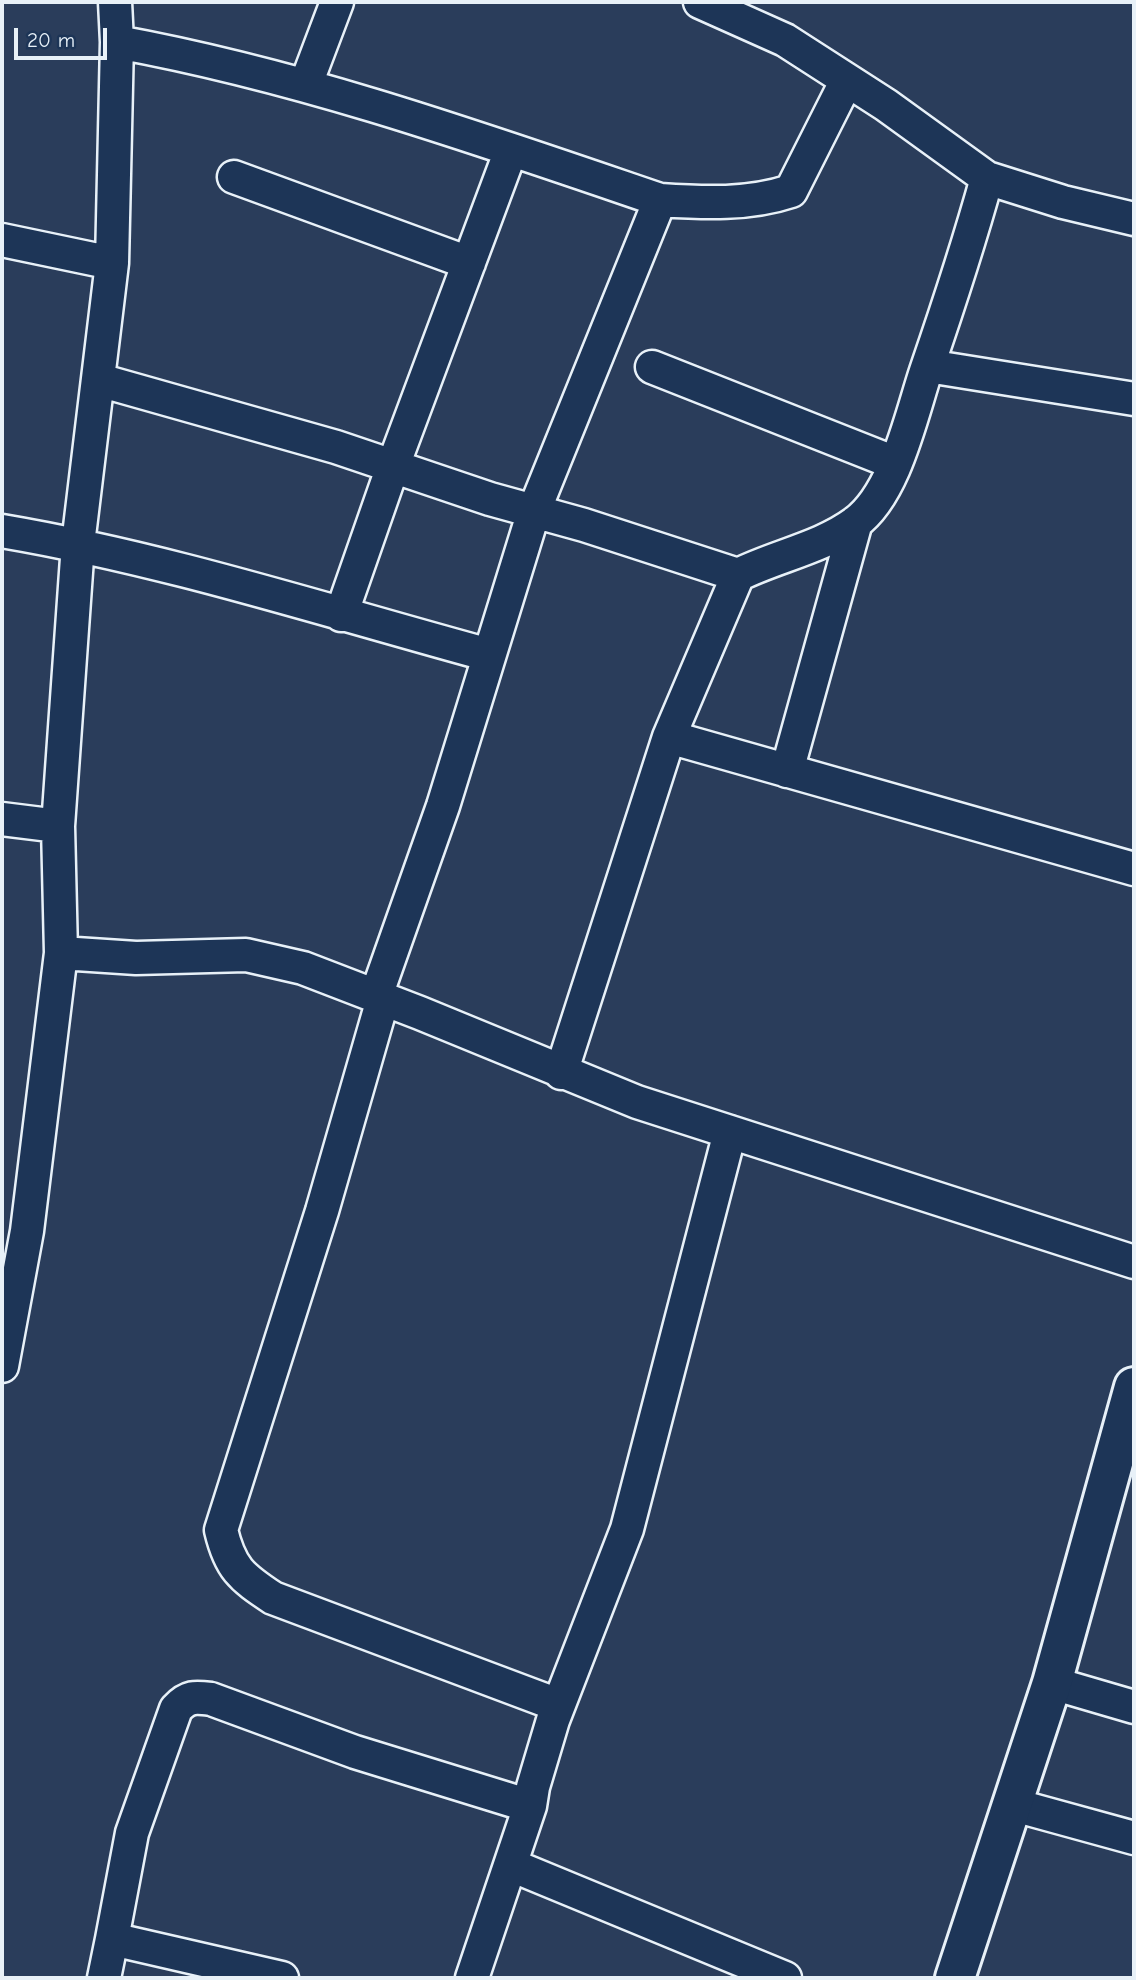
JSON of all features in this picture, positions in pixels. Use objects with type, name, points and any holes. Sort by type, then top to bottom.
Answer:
[{"type":"main road","points":[[955,1978],[1123,1473],[1134,1387]]},
{"type":"street","points":[[306,84],[337,2]]},
{"type":"street","points":[[700,2],[785,40],[987,178],[1063,202],[1134,219]]},
{"type":"street","points":[[2,1366],[27,1231],[61,953],[58,826],[78,544],[112,263],[117,42],[111,3]]},
{"type":"street","points":[[117,42],[179,53],[306,84],[660,200],[699,203],[767,199],[791,191],[847,80]]},
{"type":"street","points":[[341,615],[393,466],[511,150]]},
{"type":"street","points":[[234,177],[469,263]]},
{"type":"street","points":[[99,380],[336,447],[490,499],[738,575],[828,538],[856,522],[878,498],[895,463],[965,257],[987,178]]},
{"type":"street","points":[[558,1705],[273,1598],[242,1574],[227,1555],[221,1531],[322,1211],[380,997],[443,806],[534,511],[660,200]]},
{"type":"street","points":[[2,240],[112,263]]},
{"type":"street","points":[[928,366],[1134,399]]},
{"type":"street","points":[[652,368],[895,463]]},
{"type":"street","points":[[788,771],[856,522]]},
{"type":"street","points":[[2,531],[78,544],[243,586],[489,655]]},
{"type":"street","points":[[561,1073],[669,737],[738,575]]},
{"type":"street","points":[[669,737],[1134,869]]},
{"type":"street","points":[[2,819],[58,826]]},
{"type":"street","points":[[61,953],[136,958],[246,955],[303,968],[637,1102],[1134,1262]]},
{"type":"street","points":[[472,1978],[530,1806],[533,1787],[558,1705],[627,1529],[730,1132]]},
{"type":"street","points":[[1052,1683],[1134,1707]]},
{"type":"street","points":[[104,1978],[132,1832],[176,1709],[192,1696],[211,1699],[355,1752],[530,1806]]},
{"type":"street","points":[[1014,1805],[1134,1838]]},
{"type":"street","points":[[511,1865],[785,1978]]},
{"type":"street","points":[[111,1938],[282,1978]]}]
